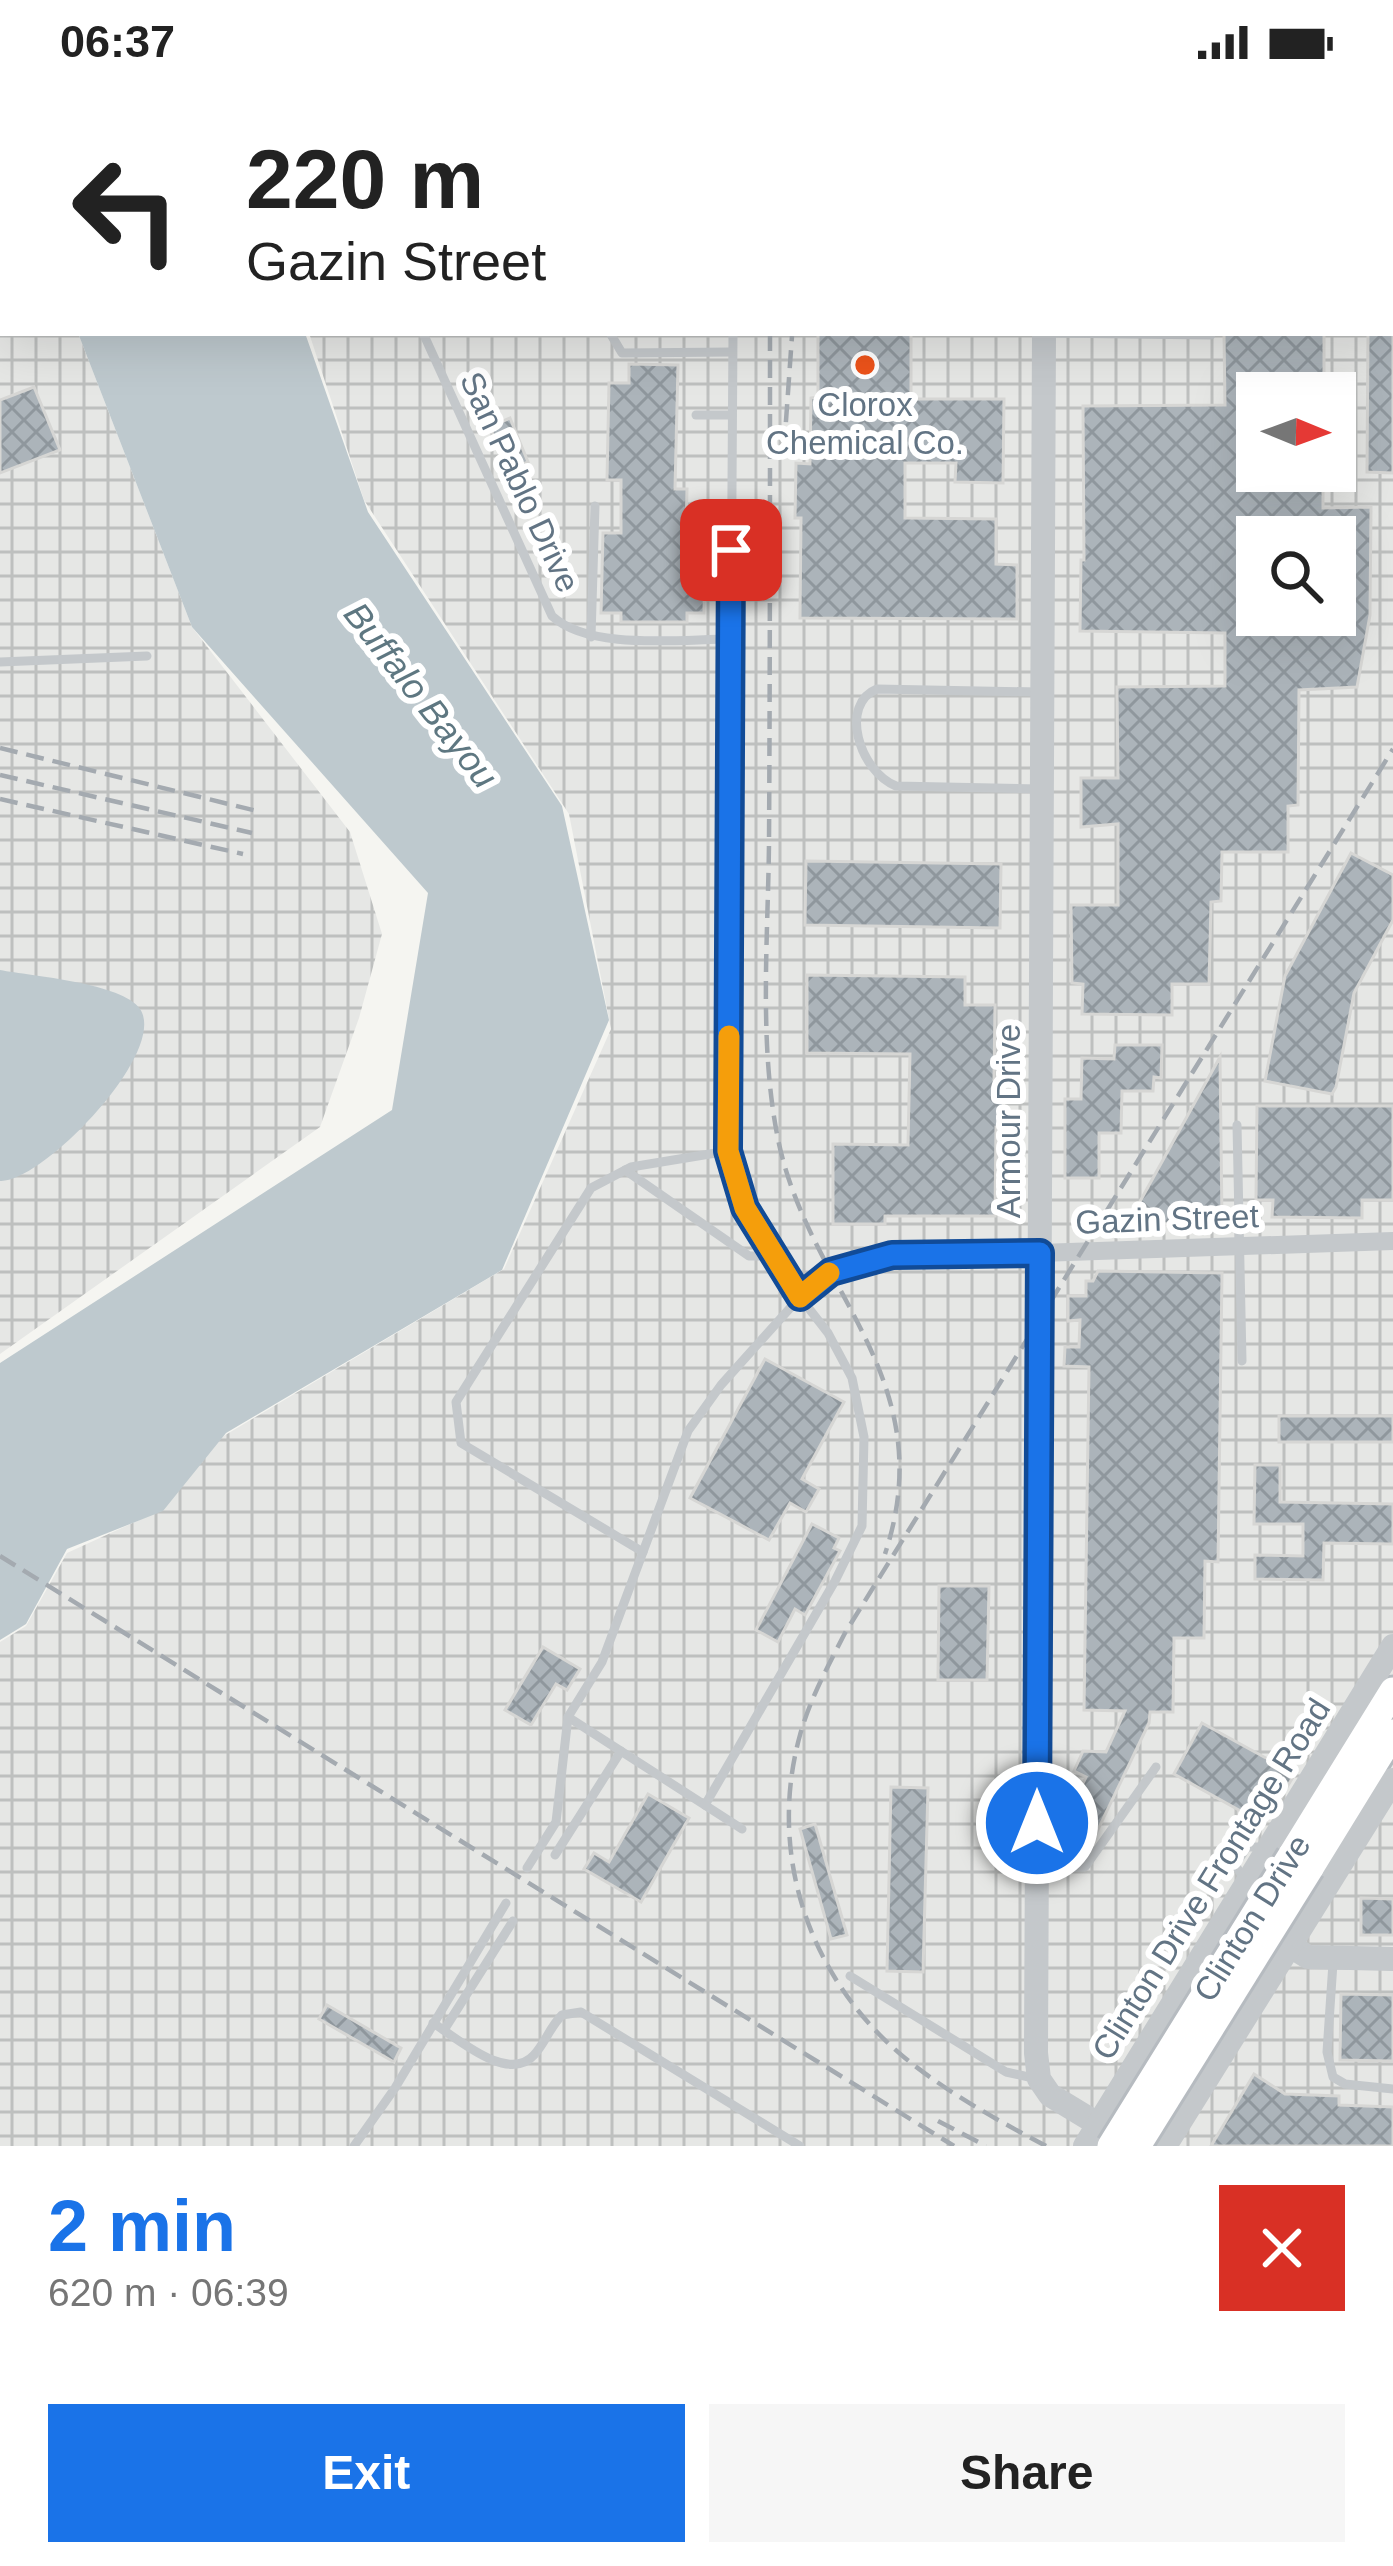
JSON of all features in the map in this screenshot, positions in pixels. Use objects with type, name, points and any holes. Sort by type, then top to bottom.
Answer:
[{"type":"main road","name":"Clinton Drive","points":[[1098,2139],[1290,1857],[1393,1691]]},
{"type":"main road","name":"Clinton Drive","points":[[1136,2146],[1290,1857],[1393,1733]]},
{"type":"street","name":"Armour Drive","points":[[1039,2079],[1047,336]]},
{"type":"street","name":"Gazin Street","points":[[1040,1253],[1393,1241]]},
{"type":"street","name":"Clinton Drive Frontage Road","points":[[1098,2139],[1248,1882],[1290,1857],[1393,1646]]},
{"type":"street","points":[[1165,2146],[1393,1780]]},
{"type":"street","points":[[1231,1909],[1308,1957],[1393,1959]]},
{"type":"street","points":[[1039,2079],[1098,2139],[1136,2146]]},
{"type":"lane","name":"San Pablo Drive","points":[[423,336],[552,616],[566,628],[591,637]]},
{"type":"lane","points":[[612,336],[622,353],[732,352]]},
{"type":"lane","points":[[704,1805],[835,1582],[862,1526],[864,1437],[852,1378],[828,1333],[745,1208],[728,1151],[733,336]]},
{"type":"lane","points":[[696,415],[732,415]]},
{"type":"lane","points":[[693,506],[731,505]]},
{"type":"lane","points":[[595,506],[591,637],[731,639]]},
{"type":"lane","points":[[0,662],[148,656]]},
{"type":"lane","points":[[1044,789],[885,782],[864,758],[859,704],[878,688],[1045,692]]},
{"type":"lane","points":[[1237,1125],[1242,1361]]},
{"type":"lane","points":[[643,1552],[461,1443],[456,1402],[591,1188],[625,1170],[728,1151]]},
{"type":"lane","points":[[625,1170],[749,1256],[774,1256]]},
{"type":"lane","name":"Gazin Street","points":[[568,1717],[602,1662],[688,1431],[800,1297],[831,1272],[892,1255],[1040,1253]]},
{"type":"lane","points":[[526,1868],[556,1822],[568,1717],[742,1829]]},
{"type":"lane","points":[[555,1855],[621,1751]]},
{"type":"lane","points":[[1037,1869],[1085,1867],[1156,1767]]},
{"type":"lane","points":[[354,2146],[395,2088],[506,1904]]},
{"type":"lane","points":[[444,2030],[513,1921]]},
{"type":"lane","points":[[1334,1958],[1327,2052],[1333,2077],[1345,2084],[1393,2089]]},
{"type":"lane","points":[[850,1976],[1006,2072],[1039,2079]]},
{"type":"lane","points":[[433,2023],[491,2059],[513,2065],[533,2057],[562,2015],[581,2012],[800,2146]]},
{"type":"shaded area","points":[[0,336],[79,336],[192,627],[350,832],[382,934],[359,1018],[320,1127],[0,1354]]},
{"type":"shaded area","points":[[310,336],[1393,336],[1393,2146],[0,2146],[0,1642],[26,1626],[67,1553],[161,1510],[222,1437],[504,1269],[611,1029],[569,814],[364,500]]},
{"type":"water","name":"Buffalo Bayou","points":[[79,336],[306,336],[368,512],[562,806],[609,1020],[502,1270],[226,1433],[163,1511],[67,1549],[26,1624],[0,1640],[0,1363],[392,1110],[428,893],[192,627]]},
{"type":"water","points":[[0,970],[115,993],[140,1009],[144,1029],[136,1054],[96,1112],[43,1161],[0,1181]]},
{"type":"building","points":[[818,336],[911,336],[911,399],[1004,399],[1003,483],[955,482],[956,463],[905,463],[905,518],[996,519],[996,564],[1017,565],[1017,619],[800,618],[796,463],[810,464],[811,398],[818,397]]},
{"type":"building","points":[[1224,336],[1324,336],[1324,372],[1236,372],[1236,492],[1323,492],[1323,508],[1371,507],[1370,615],[1357,687],[1299,690],[1298,805],[1288,806],[1288,852],[1222,852],[1221,901],[1211,902],[1209,984],[1172,984],[1172,1015],[1082,1014],[1083,984],[1072,983],[1071,905],[1118,905],[1118,824],[1081,827],[1081,778],[1118,778],[1117,687],[1225,686],[1225,633],[1080,631],[1083,406],[1225,405]]},
{"type":"building","points":[[1368,336],[1393,336],[1393,473],[1367,472]]},
{"type":"building","points":[[629,364],[678,365],[675,489],[687,489],[686,534],[705,534],[704,613],[687,613],[687,622],[621,622],[621,613],[601,613],[603,533],[621,533],[621,480],[607,480],[609,383],[629,383]]},
{"type":"building","points":[[34,387],[60,450],[0,473],[0,400]]},
{"type":"building","points":[[510,418],[528,462],[508,470],[490,427]]},
{"type":"building","points":[[1351,853],[1393,875],[1393,920],[1354,993],[1336,1087],[1332,1094],[1265,1081],[1285,976]]},
{"type":"building","points":[[806,861],[1001,864],[1000,928],[805,925]]},
{"type":"building","points":[[807,975],[965,977],[965,1005],[995,1005],[994,1080],[1004,1080],[1003,1127],[996,1127],[995,1216],[885,1216],[885,1224],[833,1224],[833,1144],[908,1145],[910,1054],[807,1053]]},
{"type":"building","points":[[1115,1045],[1162,1045],[1161,1078],[1154,1077],[1153,1091],[1122,1091],[1121,1133],[1099,1133],[1099,1178],[1065,1178],[1065,1099],[1081,1099],[1082,1058],[1114,1059]]},
{"type":"building","points":[[1220,1057],[1222,1222],[1127,1225]]},
{"type":"building","points":[[1257,1106],[1393,1106],[1393,1200],[1362,1200],[1362,1218],[1272,1217],[1273,1200],[1256,1200]]},
{"type":"building","points":[[1098,1271],[1222,1273],[1218,1562],[1205,1561],[1204,1638],[1174,1638],[1173,1712],[1150,1712],[1092,1842],[1062,1828],[1086,1777],[1074,1771],[1083,1751],[1106,1752],[1125,1711],[1084,1710],[1089,1367],[1064,1366],[1065,1347],[1079,1347],[1080,1320],[1068,1321],[1068,1296],[1086,1296],[1086,1281],[1093,1281]]},
{"type":"building","points":[[765,1359],[844,1402],[802,1479],[819,1489],[806,1512],[790,1503],[769,1540],[690,1498]]},
{"type":"building","points":[[1279,1416],[1393,1416],[1393,1442],[1279,1442]]},
{"type":"building","points":[[1255,1465],[1280,1465],[1280,1502],[1393,1504],[1393,1544],[1324,1543],[1323,1580],[1255,1579],[1255,1555],[1303,1556],[1303,1524],[1254,1524]]},
{"type":"building","points":[[812,1524],[839,1538],[834,1548],[840,1551],[805,1615],[795,1609],[778,1642],[756,1630]]},
{"type":"building","points":[[939,1586],[989,1586],[987,1680],[938,1680]]},
{"type":"building","points":[[543,1647],[580,1669],[567,1690],[556,1684],[531,1725],[505,1710]]},
{"type":"building","points":[[1202,1723],[1295,1774],[1264,1824],[1174,1774]]},
{"type":"building","points":[[891,1787],[928,1788],[923,1972],[887,1971]]},
{"type":"building","points":[[648,1794],[689,1818],[641,1902],[584,1869],[594,1853],[609,1862]]},
{"type":"building","points":[[815,1824],[847,1935],[831,1939],[800,1829]]},
{"type":"building","points":[[1361,1898],[1393,1899],[1393,1935],[1361,1935]]},
{"type":"building","points":[[1341,1994],[1393,1995],[1393,2061],[1340,2060]]},
{"type":"building","points":[[327,2005],[401,2048],[394,2062],[319,2019]]},
{"type":"building","points":[[1254,2074],[1285,2094],[1339,2096],[1339,2105],[1393,2107],[1393,2146],[1211,2146]]},
{"type":"railway","points":[[770,336],[766,989],[771,1098],[792,1189],[864,1335],[884,1384],[897,1435],[898,1491],[885,1554]]},
{"type":"railway","points":[[784,449],[792,336]]},
{"type":"railway","points":[[0,748],[257,811]]},
{"type":"railway","points":[[1046,2146],[921,2071],[872,2026],[843,1991],[804,1912],[793,1869],[791,1780],[800,1735],[845,1633],[1393,749]]},
{"type":"railway","points":[[0,775],[252,833]]},
{"type":"railway","points":[[0,799],[243,854]]},
{"type":"railway","points":[[0,1556],[954,2146]]},
{"type":"railway","points":[[938,2121],[986,2146]]},
{"type":"slow traffic","points":[[729,1036],[728,1151],[745,1208],[800,1297],[829,1273]]},
{"type":"place","name":"Clorox Chemical Co.","points":[[865,365]]},
{"type":"route","points":[[731,550],[728,1151],[745,1208],[800,1297],[831,1272],[892,1255],[1040,1253],[1037,1823]]}]
